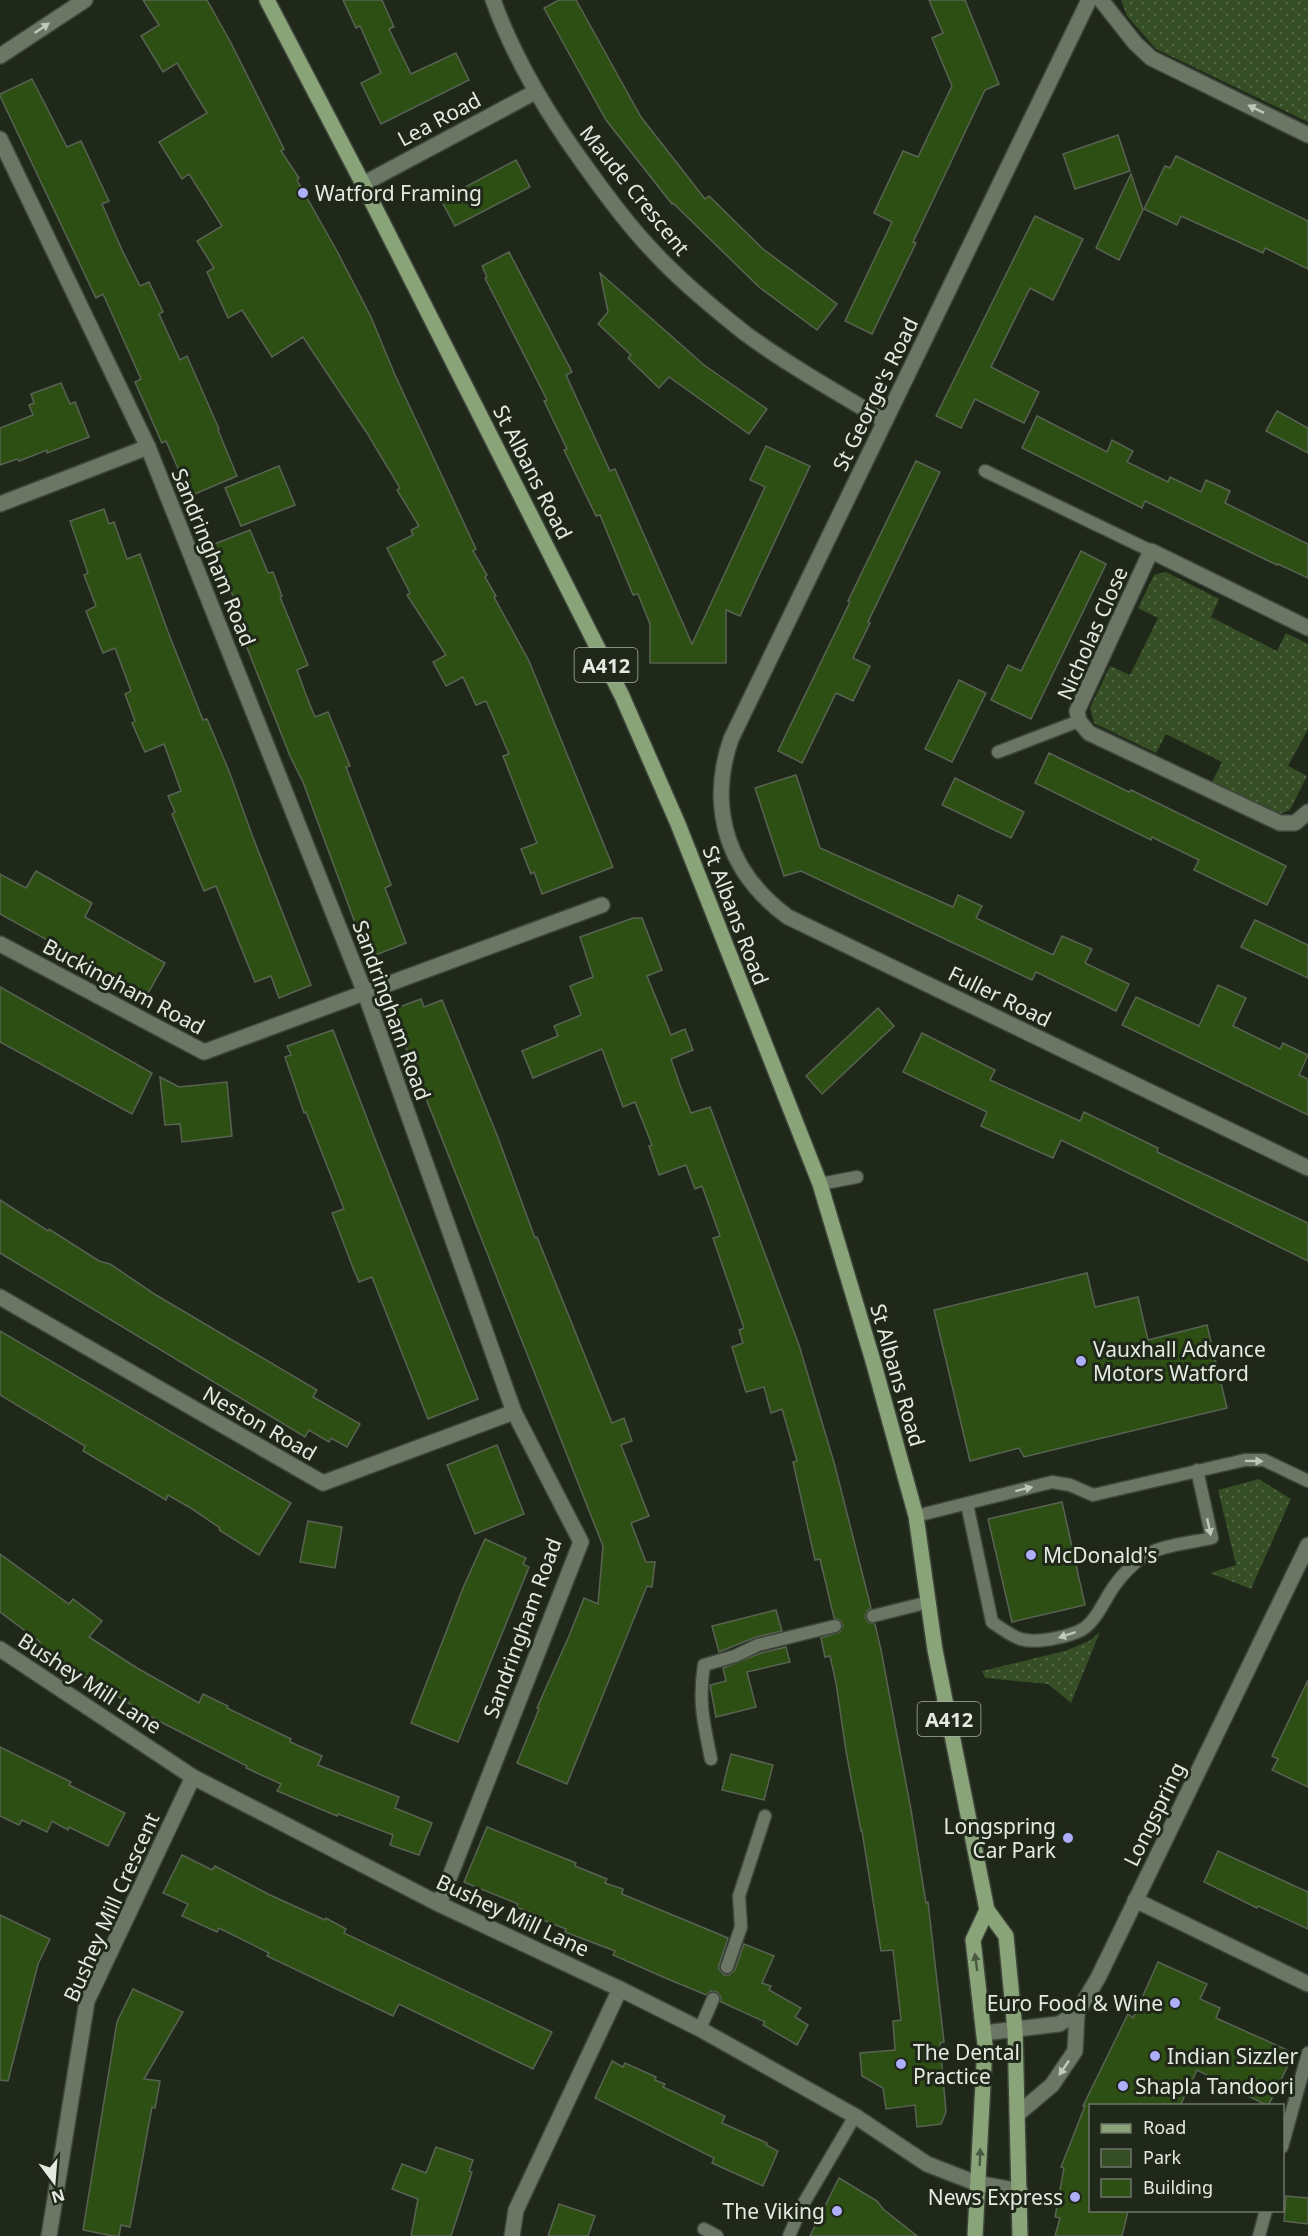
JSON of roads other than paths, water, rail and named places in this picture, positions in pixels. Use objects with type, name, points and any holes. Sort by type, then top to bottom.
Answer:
[{"type":"main road","name":"St Albans Road","points":[[267,0],[363,184],[622,696],[678,824],[820,1184],[916,1516],[938,1661],[987,1910],[1006,1936],[1015,2030],[1019,2113],[1020,2236]]},
{"type":"main road","points":[[975,2236],[984,2033],[973,1940],[987,1910]]},
{"type":"street","points":[[0,57],[85,0]]},
{"type":"street","name":"Maude Crescent","points":[[493,0],[500,21],[535,92],[564,137],[611,201],[651,250],[694,291],[747,334],[811,378],[885,421]]},
{"type":"street","name":"St George's Road","points":[[721,813],[725,757],[731,739],[1089,0]]},
{"type":"street","points":[[1101,0],[1135,43],[1151,57],[1308,135]]},
{"type":"street","name":"Lea Road","points":[[363,184],[535,92]]},
{"type":"street","name":"Sandringham Road","points":[[0,139],[148,447],[364,993],[514,1412],[581,1542],[439,1904]]},
{"type":"street","points":[[0,504],[148,447]]},
{"type":"street","name":"Nicholas Close","points":[[1308,628],[1150,551],[1077,711],[1079,721],[1089,733],[1280,823],[1295,823],[1308,812]]},
{"type":"street","name":"Fuller Road","points":[[721,813],[742,871],[770,904],[788,917],[1308,1168]]},
{"type":"street","name":"Buckingham Road","points":[[0,944],[204,1052],[602,905]]},
{"type":"street","name":"Neston Road","points":[[0,1297],[323,1483],[514,1412]]},
{"type":"street","name":"Longspring","points":[[1077,2013],[1098,1978],[1308,1545]]},
{"type":"street","name":"Bushey Mill Lane","points":[[0,1649],[193,1777],[439,1904],[621,1989],[700,2030],[855,2116],[927,2164],[979,2184],[1020,2192]]},
{"type":"street","name":"Bushey Mill Crescent","points":[[49,2236],[87,2001],[193,1777]]},
{"type":"street","points":[[1135,1900],[1308,1984]]},
{"type":"street","points":[[512,2236],[516,2210],[621,1989]]},
{"type":"street","points":[[984,2033],[1059,2024],[1077,2013]]},
{"type":"street","points":[[1019,2113],[1052,2085],[1075,2051],[1077,2013]]},
{"type":"lane","points":[[985,471],[1150,551]]},
{"type":"lane","points":[[998,752],[1079,721]]},
{"type":"lane","points":[[820,1184],[857,1177]]},
{"type":"lane","points":[[916,1516],[1052,1482],[1070,1485],[1092,1495],[1245,1460],[1264,1460],[1308,1481]]},
{"type":"lane","points":[[967,1504],[992,1622],[1020,1640],[1041,1641],[1064,1637],[1084,1629],[1128,1569],[1143,1557],[1163,1549],[1212,1538],[1197,1470]]},
{"type":"lane","points":[[873,1616],[929,1602]]},
{"type":"lane","points":[[711,1759],[701,1710],[704,1665],[735,1656],[758,1645],[835,1626]]},
{"type":"lane","points":[[727,1967],[741,1927],[739,1896],[765,1816]]},
{"type":"lane","points":[[700,2030],[713,1999]]},
{"type":"lane","points":[[1284,2139],[1308,2053]]},
{"type":"lane","points":[[789,2236],[802,2206],[855,2116]]},
{"type":"lane","points":[[1259,2236],[1262,2212]]},
{"type":"lane","points":[[704,2229],[717,2236]]},
{"type":"place","name":"Watford Framing","points":[[303,193]]},
{"type":"place","name":"Vauxhall Advance Motors Watford","points":[[1081,1361]]},
{"type":"place","name":"McDonald's","points":[[1031,1555]]},
{"type":"place","name":"Longspring Car Park","points":[[1068,1838]]},
{"type":"place","name":"Euro Food & Wine","points":[[1175,2003]]},
{"type":"place","name":"Indian Sizzler","points":[[1155,2056]]},
{"type":"place","name":"The Dental Practice","points":[[901,2064]]},
{"type":"place","name":"Shapla Tandoori","points":[[1123,2086]]},
{"type":"place","name":"News Express","points":[[1075,2197]]},
{"type":"place","name":"The Viking","points":[[837,2211]]}]
